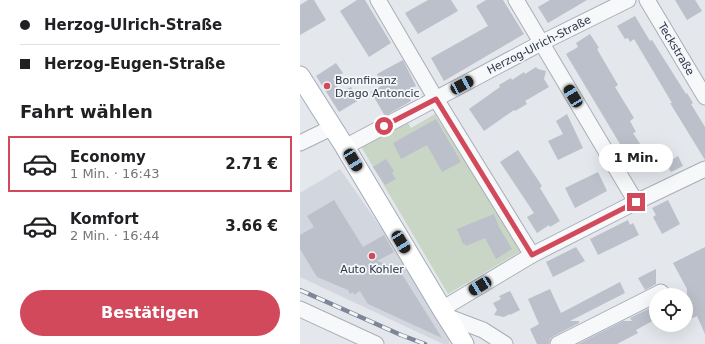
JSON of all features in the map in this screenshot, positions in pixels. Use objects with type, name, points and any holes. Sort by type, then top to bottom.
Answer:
[{"type":"main road","points":[[300,76],[333,127],[464,344]]},
{"type":"street","points":[[378,0],[436,99],[532,255]]},
{"type":"street","points":[[516,0],[636,202]]},
{"type":"street","name":"Herzog-Ulrich-Straße","points":[[345,147],[541,43],[628,0]]},
{"type":"street","name":"Teckstraße","points":[[648,0],[705,97]]},
{"type":"street","points":[[300,143],[333,127]]},
{"type":"street","points":[[444,313],[532,255],[705,169]]},
{"type":"street","points":[[558,344],[649,298]]},
{"type":"street","points":[[300,310],[376,344]]},
{"type":"street","points":[[444,313],[483,330],[505,344]]},
{"type":"shaded area","points":[[340,169],[406,264],[449,337],[449,344],[443,344],[300,277],[300,193]]},
{"type":"green space","points":[[435,114],[521,251],[448,294],[359,143],[405,118],[411,128]]},
{"type":"building","points":[[308,0],[314,0],[326,20],[300,35],[300,5]]},
{"type":"building","points":[[357,0],[365,0],[391,43],[369,57],[340,11]]},
{"type":"building","points":[[428,0],[451,0],[458,11],[418,34],[405,13]]},
{"type":"building","points":[[486,0],[503,0],[524,34],[444,81],[431,58],[488,26],[476,6]]},
{"type":"building","points":[[550,0],[587,0],[548,23],[538,7]]},
{"type":"building","points":[[675,0],[695,0],[702,11],[687,20]]},
{"type":"building","points":[[635,16],[650,41],[652,40],[686,94],[687,93],[693,103],[691,104],[705,127],[705,160],[670,103],[672,103],[634,39],[630,42],[628,38],[625,39],[617,26]]},
{"type":"building","points":[[590,34],[618,85],[615,87],[634,118],[630,121],[636,132],[633,133],[644,150],[629,159],[566,54],[578,47],[576,43]]},
{"type":"building","points":[[403,60],[416,86],[406,91],[411,101],[385,116],[371,92],[383,85],[377,74]]},
{"type":"building","points":[[336,63],[343,73],[333,79],[340,92],[351,87],[359,100],[339,112],[316,76]]},
{"type":"building","points":[[536,67],[546,71],[544,79],[549,87],[525,101],[527,104],[515,111],[514,110],[484,131],[469,109],[500,87],[499,85],[511,78],[512,80],[524,72],[525,74]]},
{"type":"building","points":[[567,114],[583,148],[558,160],[548,141],[563,134],[556,121]]},
{"type":"building","points":[[436,119],[461,162],[442,172],[427,145],[401,159],[393,143]]},
{"type":"building","points":[[518,150],[542,186],[540,188],[560,221],[550,227],[549,225],[537,233],[527,217],[534,213],[500,162]]},
{"type":"building","points":[[678,156],[683,166],[671,172],[666,163]]},
{"type":"building","points":[[386,159],[394,171],[392,173],[396,179],[385,185],[373,167]]},
{"type":"building","points":[[598,172],[607,191],[575,208],[565,188]]},
{"type":"building","points":[[334,200],[363,247],[384,235],[394,252],[377,261],[398,268],[442,338],[368,304],[360,291],[354,295],[353,292],[350,294],[348,290],[317,277],[300,249],[300,235],[314,227],[307,216]]},
{"type":"building","points":[[668,200],[680,224],[662,234],[653,217],[656,215],[652,208]]},
{"type":"building","points":[[494,214],[499,227],[512,249],[496,259],[485,238],[466,246],[463,244],[457,229]]},
{"type":"building","points":[[628,220],[630,225],[633,223],[639,235],[598,255],[590,239]]},
{"type":"building","points":[[576,247],[585,261],[553,277],[546,262]]},
{"type":"building","points":[[705,247],[705,334],[697,316],[693,318],[693,288],[686,288],[673,263]]},
{"type":"building","points":[[656,269],[656,284],[645,290],[638,278]]},
{"type":"building","points":[[620,282],[625,293],[570,321],[579,321],[579,323],[554,336],[550,339],[549,344],[537,344],[530,329],[539,324],[528,299],[550,289],[561,313]]},
{"type":"building","points":[[510,291],[520,310],[504,317],[494,315],[497,310],[493,303],[501,299],[499,296]]},
{"type":"building","points":[[649,308],[649,323],[636,330],[638,333],[617,344],[578,344],[623,321],[632,321],[630,318]]},
{"type":"railway","points":[[300,290],[401,335],[425,344]]},
{"type":"place","name":"Bonnfinanz Drago Antoncic","points":[[327,86]]},
{"type":"place","name":"Auto Kohler","points":[[372,256]]},
{"type":"route","points":[[384,126],[436,99],[532,255],[636,202]]}]
